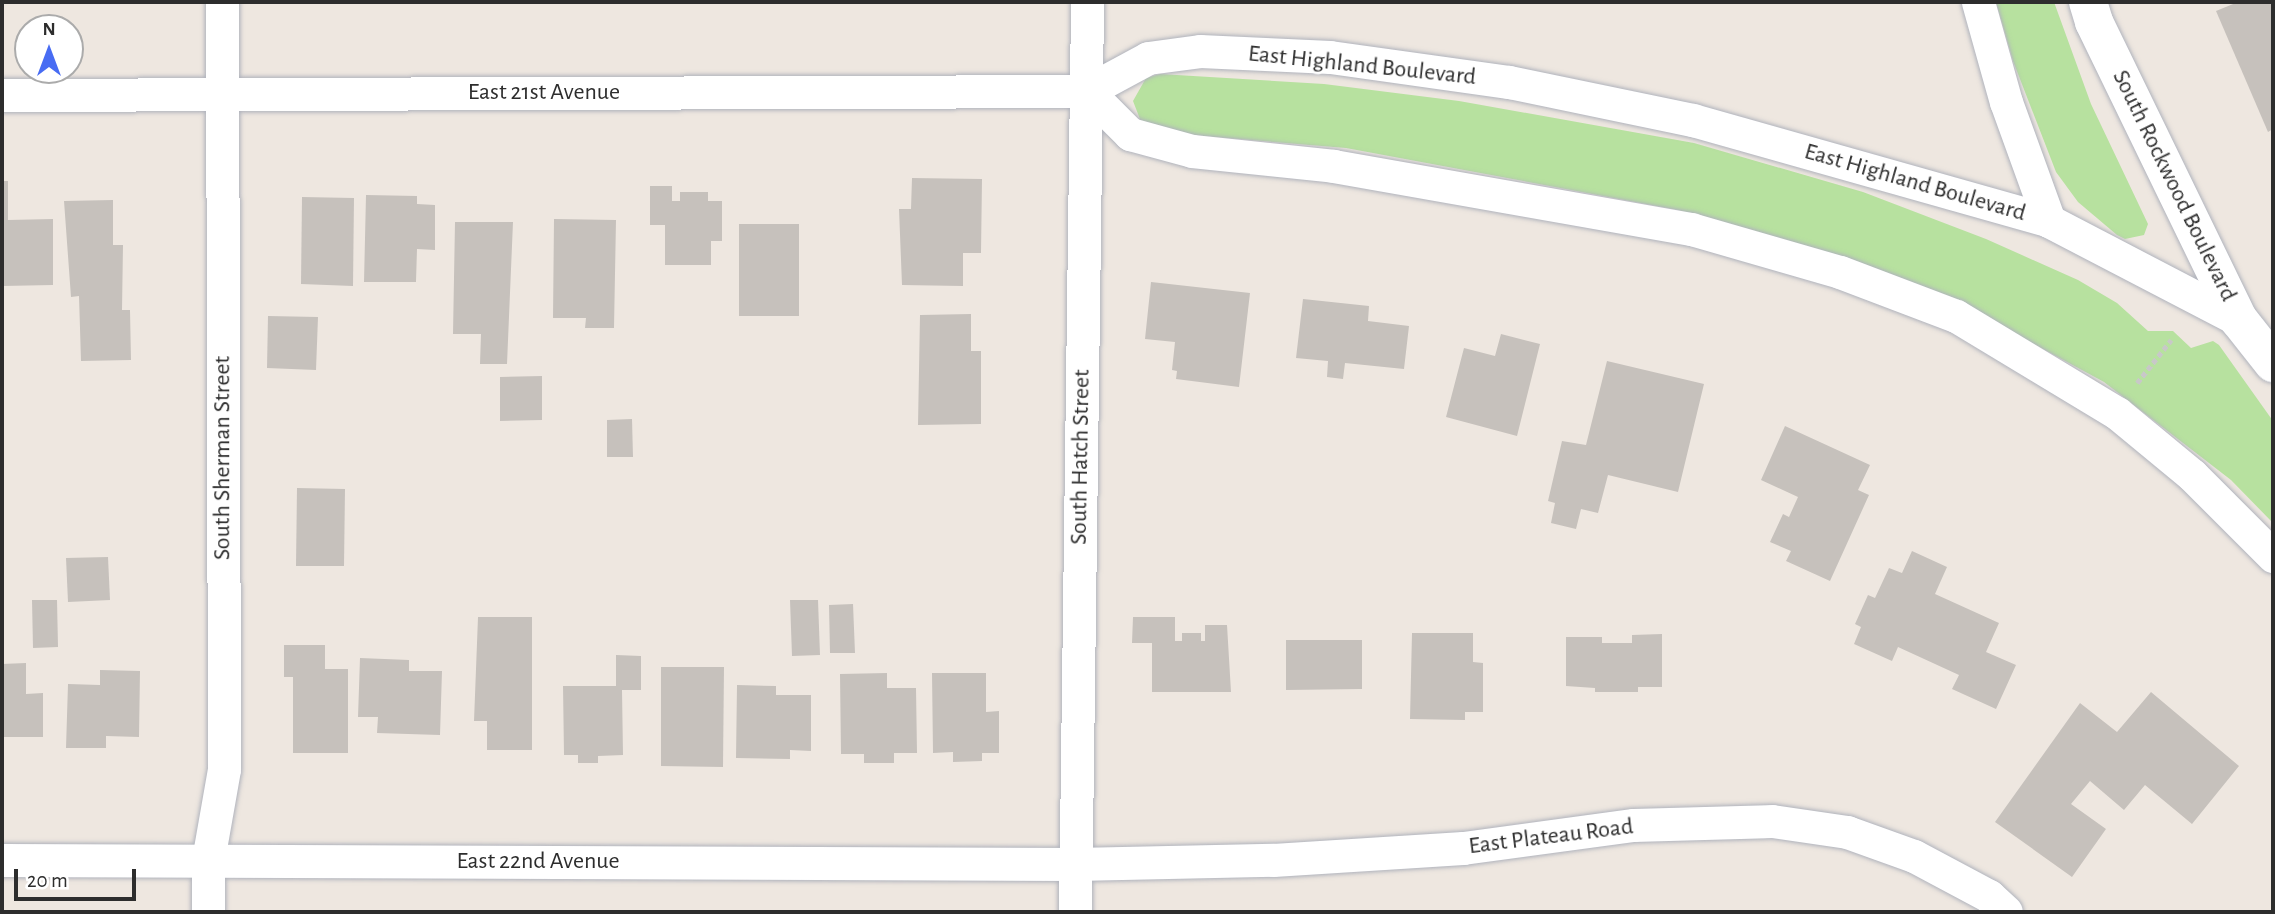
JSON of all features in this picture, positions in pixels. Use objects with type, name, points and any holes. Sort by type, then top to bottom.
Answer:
[{"type":"street","name":"South Sherman Street","points":[[208,912],[208,860],[224,769],[222,2]]},
{"type":"street","name":"South Hatch Street","points":[[1075,912],[1087,2]]},
{"type":"street","points":[[1978,2],[2006,102],[2049,221]]},
{"type":"street","name":"South Rockwood Boulevard","points":[[2088,2],[2094,22],[2239,320],[2273,363]]},
{"type":"street","name":"East Highland Boulevard","points":[[1087,90],[1148,58],[1200,51],[1330,57],[1509,82],[1693,120],[2049,221],[2239,320]]},
{"type":"street","name":"East 21st Avenue","points":[[2,95],[1087,90]]},
{"type":"street","points":[[1087,90],[1130,134],[1192,151],[1334,166],[1542,200],[1692,229],[1840,272],[1956,316],[2126,399],[2192,475],[2273,556]]},
{"type":"street","name":"East Plateau Road","points":[[1075,864],[1273,860],[1463,848],[1633,825],[1772,821],[1847,832],[1914,856],[1989,896],[2006,912]]},
{"type":"street","name":"East 22nd Avenue","points":[[2,860],[1075,864]]},
{"type":"path","points":[[2126,399],[2171,340]]},
{"type":"green space","points":[[1996,2],[2054,2],[2091,104],[2148,224],[2144,235],[2125,239],[2117,235],[2078,202],[2056,172],[2013,61]]},
{"type":"green space","points":[[1160,74],[1324,84],[1459,101],[1694,143],[1863,192],[1986,239],[2078,280],[2117,303],[2148,331],[2173,331],[2191,348],[2213,341],[2219,345],[2273,421],[2273,523],[2231,480],[2104,382],[1967,308],[1678,210],[1346,148],[1155,132],[1143,127],[1133,101],[1146,78]]},
{"type":"building","points":[[2238,2],[2273,2],[2273,129],[2268,132],[2216,11]]},
{"type":"building","points":[[912,178],[982,179],[981,253],[963,253],[963,286],[902,285],[899,209],[911,209]]},
{"type":"building","points":[[2,181],[8,181],[8,220],[53,219],[53,285],[2,286]]},
{"type":"building","points":[[650,186],[672,186],[672,201],[680,201],[680,192],[708,192],[708,201],[722,201],[722,241],[711,241],[711,265],[665,265],[665,225],[650,225]]},
{"type":"building","points":[[366,195],[417,196],[417,204],[435,205],[435,250],[417,249],[416,282],[364,282]]},
{"type":"building","points":[[302,197],[354,198],[353,286],[301,284]]},
{"type":"building","points":[[113,200],[113,245],[123,245],[122,310],[130,310],[131,360],[81,361],[79,296],[71,297],[64,201]]},
{"type":"building","points":[[554,219],[616,220],[614,328],[585,328],[586,318],[553,318]]},
{"type":"building","points":[[455,222],[513,222],[507,364],[480,364],[481,334],[453,334]]},
{"type":"building","points":[[739,224],[799,224],[799,316],[739,316]]},
{"type":"building","points":[[1151,282],[1250,293],[1239,387],[1176,379],[1177,371],[1172,370],[1175,342],[1145,339]]},
{"type":"building","points":[[1303,299],[1369,306],[1368,321],[1409,326],[1404,369],[1345,363],[1343,379],[1327,377],[1328,361],[1296,358]]},
{"type":"building","points":[[971,314],[971,351],[981,351],[981,424],[918,425],[920,315]]},
{"type":"building","points":[[268,316],[318,317],[316,370],[267,368]]},
{"type":"building","points":[[1501,334],[1540,344],[1517,436],[1446,417],[1464,348],[1495,356]]},
{"type":"building","points":[[1607,361],[1704,384],[1678,492],[1608,475],[1598,513],[1581,509],[1576,529],[1551,523],[1555,503],[1548,501],[1562,441],[1586,445]]},
{"type":"building","points":[[542,376],[542,420],[500,421],[500,377]]},
{"type":"building","points":[[632,419],[633,457],[607,457],[607,420]]},
{"type":"building","points":[[1785,426],[1870,465],[1858,490],[1869,495],[1830,581],[1786,561],[1791,551],[1770,542],[1783,514],[1789,517],[1798,497],[1761,480]]},
{"type":"building","points":[[297,488],[345,489],[344,566],[296,566]]},
{"type":"building","points":[[1912,551],[1947,567],[1935,594],[1999,623],[1986,652],[2016,665],[1996,709],[1952,689],[1959,675],[1898,647],[1892,661],[1854,644],[1861,627],[1855,624],[1868,595],[1875,598],[1889,568],[1902,573]]},
{"type":"building","points":[[108,557],[110,600],[68,602],[66,558]]},
{"type":"building","points":[[32,600],[57,600],[58,647],[33,648]]},
{"type":"building","points":[[790,600],[818,600],[820,655],[792,656]]},
{"type":"building","points":[[853,604],[855,653],[830,653],[829,605]]},
{"type":"building","points":[[478,617],[532,617],[532,750],[487,750],[487,721],[474,721]]},
{"type":"building","points":[[1133,617],[1175,617],[1175,641],[1182,641],[1182,633],[1201,633],[1201,641],[1205,641],[1205,625],[1227,625],[1231,692],[1152,692],[1152,643],[1132,643]]},
{"type":"building","points":[[1412,633],[1473,633],[1473,662],[1483,663],[1483,712],[1465,712],[1465,720],[1410,719]]},
{"type":"building","points":[[1662,634],[1662,687],[1638,687],[1638,692],[1595,692],[1595,688],[1566,686],[1566,637],[1602,637],[1602,643],[1632,643],[1632,635]]},
{"type":"building","points":[[1286,640],[1362,640],[1362,689],[1286,690]]},
{"type":"building","points":[[284,645],[325,645],[325,669],[348,669],[348,753],[293,753],[293,677],[284,677]]},
{"type":"building","points":[[616,655],[641,656],[641,690],[622,690],[623,755],[598,756],[598,763],[578,763],[578,755],[564,755],[563,686],[616,686]]},
{"type":"building","points":[[360,658],[409,660],[409,671],[442,671],[440,735],[377,733],[378,717],[358,717]]},
{"type":"building","points":[[26,663],[26,694],[43,693],[43,737],[2,737],[2,664]]},
{"type":"building","points":[[661,667],[724,667],[723,767],[661,766]]},
{"type":"building","points":[[100,670],[140,671],[139,737],[106,736],[106,748],[66,748],[68,684],[100,685]]},
{"type":"building","points":[[887,673],[887,688],[916,688],[917,753],[894,753],[894,763],[864,763],[864,754],[841,754],[840,674]]},
{"type":"building","points":[[932,673],[986,673],[986,712],[999,711],[999,753],[982,753],[982,761],[953,762],[953,752],[933,753]]},
{"type":"building","points":[[737,685],[776,686],[776,695],[811,695],[811,751],[790,750],[790,759],[736,758]]},
{"type":"building","points":[[2151,692],[2239,766],[2192,824],[2145,785],[2124,810],[2090,781],[2071,804],[2106,829],[2072,877],[1995,822],[2080,703],[2117,732]]}]
